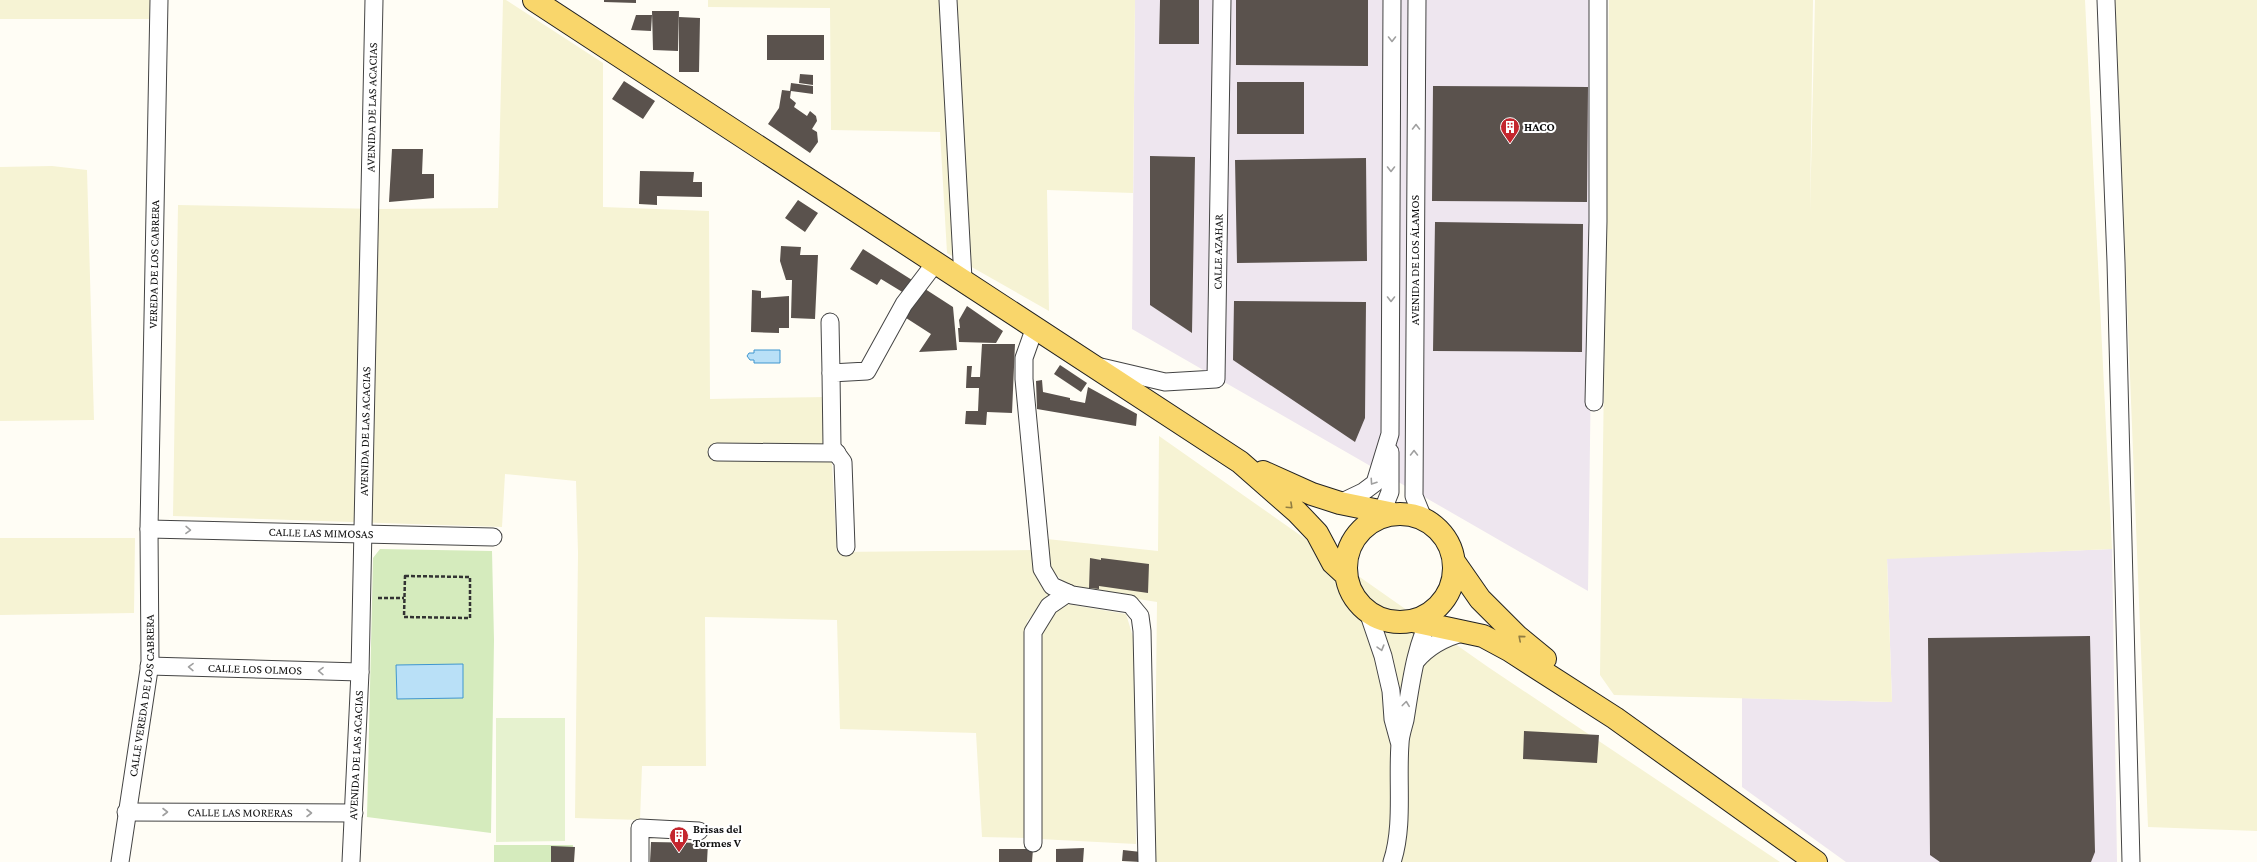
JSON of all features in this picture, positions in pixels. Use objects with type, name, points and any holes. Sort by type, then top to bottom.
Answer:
[{"type":"main road","points":[[534,0],[963,279],[1240,462],[1297,512],[1317,533],[1333,563],[1346,575]]},
{"type":"main road","points":[[1240,462],[1312,494],[1340,503],[1386,514],[1409,514],[1423,518],[1439,529],[1450,544],[1455,563],[1453,582],[1446,598],[1424,619]]},
{"type":"main road","points":[[1386,514],[1362,529],[1350,546],[1346,561],[1346,575],[1350,589],[1357,602],[1368,612],[1382,619],[1397,622],[1424,619],[1483,636],[1509,650],[1615,718],[1816,862]]},
{"type":"main road","points":[[1455,563],[1480,598],[1517,636],[1615,718]]},
{"type":"street","name":"VEREDA DE LOS CABRERA","points":[[149,529],[159,0]]},
{"type":"street","name":"AVENIDA DE LAS ACACIAS","points":[[352,862],[362,598],[374,0]]},
{"type":"street","points":[[948,0],[963,279]]},
{"type":"street","name":"CALLE AZAHAR","points":[[1094,366],[1165,382],[1216,379],[1222,0]]},
{"type":"street","name":"AVENIDA DE LOS ÁLAMOS","points":[[1386,514],[1390,492],[1392,0]]},
{"type":"street","name":"AVENIDA DE LOS ÁLAMOS","points":[[1417,0],[1414,496],[1423,518]]},
{"type":"street","points":[[1594,402],[1598,221],[1598,0]]},
{"type":"street","points":[[2106,0],[2116,262],[2131,862]]},
{"type":"street","points":[[831,373],[867,371],[904,304],[936,262]]},
{"type":"street","points":[[830,322],[832,447],[843,462],[846,547]]},
{"type":"street","points":[[1035,327],[1024,358],[1024,379],[1042,569],[1052,586],[1068,593],[1130,604],[1140,616],[1147,862]]},
{"type":"street","name":"AVENIDA DE LOS ÁLAMOS","points":[[1340,503],[1363,492],[1375,483],[1390,434]]},
{"type":"street","points":[[717,452],[836,453]]},
{"type":"street","name":"CALLE LAS MIMOSAS","points":[[149,529],[493,537]]},
{"type":"street","name":"CALLE VEREDA DE LOS CABRERA","points":[[120,862],[126,812],[149,666],[149,529]]},
{"type":"street","points":[[1034,843],[1033,632],[1049,606],[1068,593]]},
{"type":"street","points":[[1368,612],[1383,656],[1391,691],[1393,719],[1400,743]]},
{"type":"street","points":[[1392,862],[1396,851],[1400,743],[1414,663],[1424,619]]},
{"type":"street","points":[[1414,663],[1422,654],[1434,645],[1448,637],[1465,632]]},
{"type":"street","name":"CALLE LOS OLMOS","points":[[149,666],[360,672]]},
{"type":"street","name":"CALLE LAS MORERAS","points":[[126,812],[354,813]]},
{"type":"street","points":[[640,862],[640,828],[699,830]]},
{"type":"path","points":[[404,576],[470,577],[470,618],[404,617],[404,598],[404,576]]},
{"type":"path","points":[[362,598],[404,598]]},
{"type":"shaded area","points":[[0,0],[152,0],[151,19],[0,19]]},
{"type":"shaded area","points":[[503,0],[506,0],[603,63],[603,207],[709,211],[710,399],[826,397],[826,444],[832,464],[837,552],[1034,550],[1053,595],[1027,621],[1028,838],[982,837],[976,733],[840,729],[837,620],[705,617],[706,766],[642,766],[640,820],[575,818],[578,553],[576,481],[505,474],[502,527],[173,516],[178,205],[379,209],[498,208]]},
{"type":"shaded area","points":[[708,0],[1135,0],[1133,193],[1047,190],[1049,311],[947,253],[940,132],[831,130],[830,8],[708,7]]},
{"type":"shaded area","points":[[1135,0],[1596,0],[1588,591],[1132,329]]},
{"type":"shaded area","points":[[1609,0],[1813,0],[1810,213],[1815,0],[2085,0],[2112,549],[1887,559],[1892,702],[1614,695],[1600,675]]},
{"type":"shaded area","points":[[2115,0],[2257,0],[2257,831],[2148,827]]},
{"type":"shaded area","points":[[52,166],[87,170],[94,420],[0,421],[0,167]]},
{"type":"shaded area","points":[[1159,436],[1488,667],[1780,862],[1154,862],[1157,602],[1088,591],[1066,584],[1050,569],[1047,539],[1158,551]]},
{"type":"shaded area","points":[[0,538],[135,538],[134,613],[0,615]]},
{"type":"shaded area","points":[[2112,549],[2117,862],[1846,862],[1742,787],[1742,698],[1892,702],[1887,558]]},
{"type":"shaded area","points":[[1061,603],[1126,614],[1134,640],[1136,844],[1039,839],[1035,644],[1047,615]]},
{"type":"green space","points":[[380,549],[492,551],[494,640],[491,833],[367,817],[373,558]]},
{"type":"green space","points":[[496,718],[565,718],[565,841],[496,842]]},
{"type":"green space","points":[[494,845],[573,845],[572,862],[494,862]]},
{"type":"water","points":[[754,350],[780,350],[780,363],[754,363],[754,360],[750,360],[747,356],[749,353],[754,353]]},
{"type":"water","points":[[463,664],[463,698],[397,699],[396,665]]},
{"type":"building","points":[[604,0],[636,0],[636,3],[604,2]]},
{"type":"building","points":[[1160,0],[1199,0],[1199,44],[1159,44]]},
{"type":"building","points":[[1236,0],[1368,0],[1368,66],[1236,65]]},
{"type":"building","points":[[652,11],[679,11],[678,51],[653,50]]},
{"type":"building","points":[[636,15],[652,15],[651,31],[631,30]]},
{"type":"building","points":[[679,17],[700,18],[699,72],[679,72]]},
{"type":"building","points":[[767,35],[824,35],[824,60],[767,60]]},
{"type":"building","points":[[800,74],[813,75],[813,85],[799,83]]},
{"type":"building","points":[[624,81],[655,101],[643,119],[612,99]]},
{"type":"building","points":[[1237,82],[1304,82],[1304,134],[1237,134]]},
{"type":"building","points":[[791,83],[813,86],[813,94],[791,91],[790,98],[796,103],[794,107],[807,116],[810,111],[816,116],[817,121],[812,129],[817,132],[818,142],[810,153],[768,124],[779,108],[782,90],[790,91]]},
{"type":"building","name":"HACO","points":[[1433,86],[1588,87],[1587,202],[1432,201]]},
{"type":"building","points":[[392,149],[423,149],[422,174],[434,174],[434,198],[389,202]]},
{"type":"building","points":[[1150,156],[1195,157],[1192,333],[1150,305]]},
{"type":"building","points":[[1366,158],[1367,261],[1237,263],[1235,160]]},
{"type":"building","points":[[640,171],[694,172],[693,182],[702,182],[702,197],[657,196],[657,205],[639,204]]},
{"type":"building","points":[[798,200],[818,213],[805,232],[785,218]]},
{"type":"building","points":[[1435,222],[1583,224],[1582,352],[1433,351]]},
{"type":"building","points":[[781,246],[801,247],[800,255],[818,255],[815,319],[791,318],[792,280],[786,280],[780,261]]},
{"type":"building","points":[[863,249],[912,280],[904,293],[881,279],[877,285],[850,269]]},
{"type":"building","points":[[922,287],[953,307],[957,350],[919,352],[931,334],[903,316]]},
{"type":"building","points":[[752,290],[761,291],[761,298],[789,296],[789,328],[779,328],[779,333],[751,332]]},
{"type":"building","points":[[1234,301],[1366,302],[1365,418],[1355,442],[1233,360]]},
{"type":"building","points":[[967,306],[1003,331],[996,343],[959,342],[959,320]]},
{"type":"building","points":[[982,344],[1015,344],[1012,413],[987,412],[986,425],[965,424],[966,411],[978,411],[979,388],[966,388],[967,366],[972,366],[971,377],[980,377]]},
{"type":"building","points":[[1060,365],[1087,383],[1081,392],[1054,374]]},
{"type":"building","points":[[1042,380],[1043,392],[1085,403],[1088,387],[1137,414],[1136,426],[1037,409],[1036,381]]},
{"type":"building","points":[[1090,558],[1149,564],[1148,593],[1099,586],[1099,589],[1089,588]]},
{"type":"building","points":[[2090,636],[2095,852],[2091,862],[1940,862],[1930,855],[1928,638]]},
{"type":"building","points":[[1524,731],[1599,735],[1597,763],[1523,759]]},
{"type":"building","name":"Brisas del Tormes V","points":[[651,842],[708,843],[707,862],[650,862]]},
{"type":"building","points":[[551,846],[575,847],[574,862],[551,862]]},
{"type":"building","points":[[1084,848],[1083,862],[1056,862],[1056,849]]},
{"type":"building","points":[[999,849],[1033,849],[1032,862],[999,862]]},
{"type":"building","points":[[1123,850],[1141,852],[1141,862],[1122,861]]},
{"type":"place","name":"HACO","points":[[1510,144]]},
{"type":"place","name":"Brisas del Tormes V","points":[[679,853]]}]
